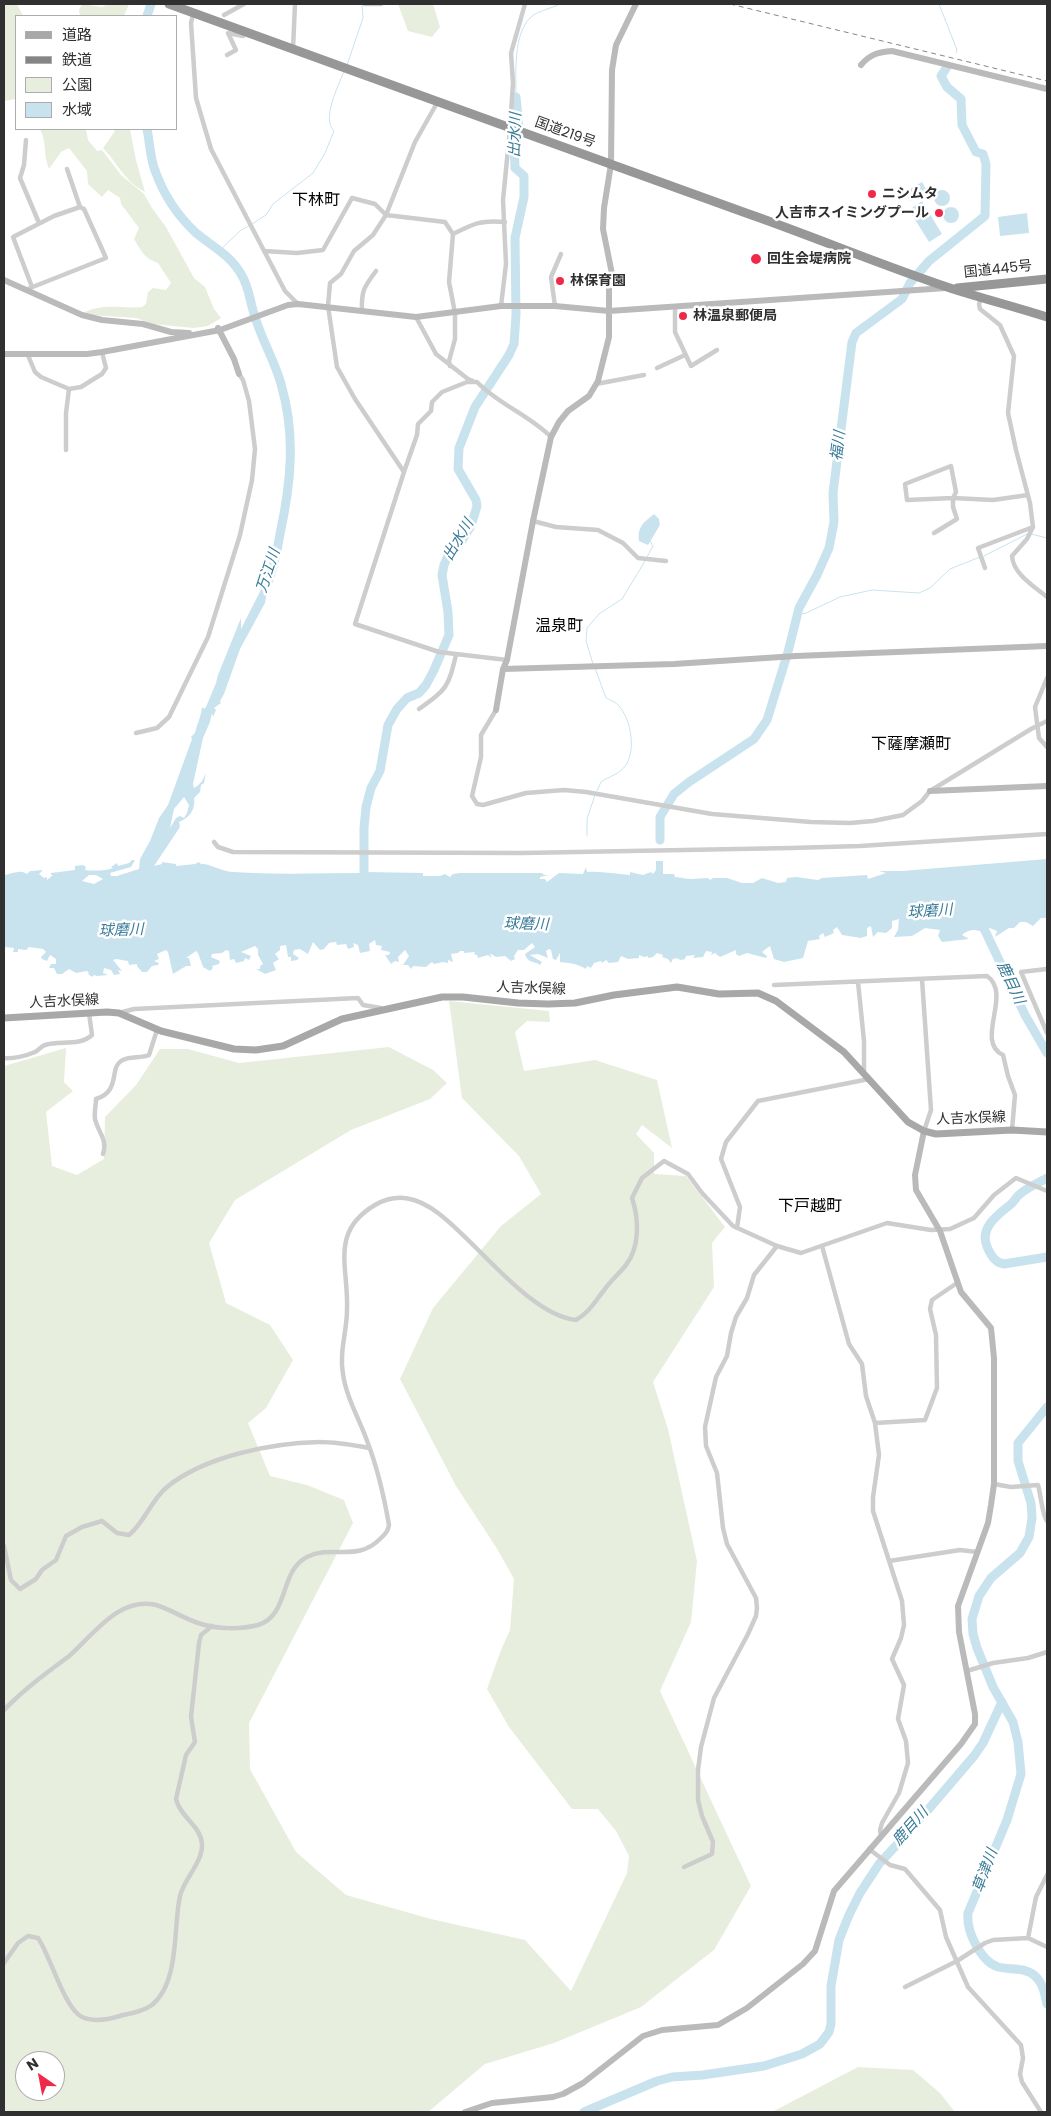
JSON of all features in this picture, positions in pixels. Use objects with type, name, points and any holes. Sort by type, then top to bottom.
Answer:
[{"type":"highway","name":"国道219号","points":[[169,4],[907,273],[1047,317]]},
{"type":"highway","name":"国道445号","points":[[952,288],[1047,279]]},
{"type":"highway","points":[[982,297],[983,285]]},
{"type":"main road","name":"人吉水俣線","points":[[4,1018],[89,1013],[119,1014],[157,1030],[234,1049],[256,1050],[283,1046],[342,1020],[442,997],[548,1004],[575,1003],[614,995],[678,987],[719,994],[758,993],[776,1001],[829,1040],[867,1077],[908,1122],[924,1131],[936,1134],[1012,1130],[1047,1132]]},
{"type":"street","points":[[224,15],[244,4]]},
{"type":"street","points":[[293,49],[295,4]]},
{"type":"street","points":[[365,4],[382,4]]},
{"type":"street","points":[[501,306],[506,264],[504,200],[513,84],[511,53],[525,4]]},
{"type":"street","points":[[636,4],[619,38],[613,55],[611,164],[604,208],[603,229],[612,274],[609,285],[609,337],[596,384],[589,396],[568,411],[559,422],[551,437],[496,710],[481,735],[481,757],[472,796],[477,804],[483,805],[526,794],[564,790],[586,792],[712,814],[811,822],[858,822],[889,819],[903,815],[922,801],[930,791],[1047,721]]},
{"type":"street","points":[[193,14],[191,23],[194,82],[201,119],[218,164],[285,291],[298,304]]},
{"type":"street","points":[[227,55],[236,50],[228,33],[243,36],[245,32]]},
{"type":"street","points":[[861,65],[873,54],[892,51],[1047,89]]},
{"type":"street","points":[[404,472],[341,377],[337,368],[328,306],[330,283],[341,274],[354,251],[373,235],[386,215],[415,142],[437,103]]},
{"type":"street","points":[[26,140],[24,165],[20,178],[39,223]]},
{"type":"street","points":[[25,290],[106,258],[84,210],[80,207],[67,169]]},
{"type":"street","points":[[264,251],[297,253],[323,250],[352,198],[375,204],[386,215],[445,222],[453,234],[449,282],[455,313],[455,339],[449,361],[450,366]]},
{"type":"street","points":[[32,287],[13,238],[39,223],[80,207]]},
{"type":"street","points":[[453,234],[475,222],[505,222]]},
{"type":"street","points":[[555,306],[551,276],[561,254]]},
{"type":"street","points":[[362,311],[361,295],[364,287],[376,271]]},
{"type":"street","points":[[924,278],[929,285],[927,288]]},
{"type":"street","points":[[4,280],[82,315],[102,320],[133,322],[179,333],[189,333],[216,327],[222,329]]},
{"type":"street","points":[[4,354],[87,354],[102,352],[222,329],[288,305],[298,304],[416,317],[501,306],[555,306],[609,311],[927,288],[952,288]]},
{"type":"street","points":[[982,297],[979,304],[980,309],[1000,324],[1014,356],[1008,413],[1028,495],[1033,527],[1027,539],[1012,556],[1013,562],[1029,582],[1047,597]]},
{"type":"street","points":[[675,307],[675,332],[691,366],[718,350]]},
{"type":"street","points":[[416,317],[436,354],[468,379],[477,382],[522,414],[551,437]]},
{"type":"street","points":[[136,733],[158,728],[169,717],[208,637],[238,543],[252,480],[255,448],[248,401],[243,380],[222,329]]},
{"type":"street","points":[[26,353],[35,372],[41,377],[69,389],[81,387],[102,374],[106,368],[102,352]]},
{"type":"street","points":[[657,368],[685,354]]},
{"type":"street","points":[[596,384],[644,375]]},
{"type":"street","points":[[477,382],[468,382],[442,392],[432,402],[431,411],[418,424],[417,435],[355,624],[439,652],[507,660]]},
{"type":"street","points":[[66,450],[66,413],[69,389]]},
{"type":"street","points":[[934,533],[957,519],[953,507],[953,498],[956,492],[951,466],[905,484],[907,500],[953,498],[993,500],[1028,495]]},
{"type":"street","points":[[533,521],[556,527],[598,530],[623,543],[638,558],[666,561]]},
{"type":"street","points":[[985,568],[978,548],[1033,527]]},
{"type":"street","points":[[503,669],[674,664],[796,656],[1047,646]]},
{"type":"street","points":[[418,709],[438,695],[449,683],[456,654]]},
{"type":"street","points":[[1047,678],[1035,707],[1039,738],[1047,747]]},
{"type":"street","points":[[930,791],[1047,786]]},
{"type":"street","points":[[214,842],[218,847],[233,852],[523,853],[860,846],[1047,834]]},
{"type":"street","points":[[1047,969],[1021,972],[1047,1033]]},
{"type":"street","points":[[774,985],[980,975],[990,978],[996,993],[992,1031],[993,1046],[996,1051],[1003,1055],[1015,1094],[1012,1130]]},
{"type":"street","points":[[464,2112],[492,2103],[553,2097],[563,2094],[583,2083],[643,2036],[662,2030],[708,2027],[732,2019],[802,1964],[815,1951],[834,1890],[970,1734],[975,1724],[976,1714],[959,1632],[958,1606],[988,1522],[994,1484],[993,1421],[995,1385],[993,1338],[991,1328],[985,1319],[966,1299],[957,1284],[940,1231],[916,1190],[914,1183],[924,1131],[931,1110],[922,979]]},
{"type":"street","points":[[737,1228],[740,1207],[721,1159],[726,1142],[758,1101],[867,1077],[858,982]]},
{"type":"street","points":[[119,1014],[134,1008],[358,998],[363,1005],[381,1008],[383,1011]]},
{"type":"street","points":[[4,1058],[13,1058],[35,1052],[45,1045],[73,1042],[88,1038],[92,1035],[89,1013]]},
{"type":"street","points":[[102,1154],[105,1147],[104,1139],[95,1119],[96,1099],[108,1092],[115,1077],[117,1064],[122,1060],[149,1055],[157,1030]]},
{"type":"street","points":[[4,1710],[38,1678],[69,1656],[100,1625],[123,1610],[138,1604],[155,1605],[198,1623],[212,1626],[242,1627],[260,1624],[268,1620],[276,1612],[298,1562],[309,1556],[326,1552],[364,1551],[388,1532],[389,1525],[386,1507],[369,1448],[342,1374],[342,1354],[348,1307],[344,1262],[348,1235],[359,1216],[376,1204],[397,1197],[413,1198],[422,1202],[454,1227],[524,1292],[559,1316],[576,1320],[588,1312],[626,1265],[635,1243],[637,1213],[632,1198],[642,1178],[664,1162],[688,1174],[733,1226],[777,1246],[801,1253],[887,1223],[940,1231],[950,1229],[974,1218],[994,1195],[1016,1178],[1047,1191]]},
{"type":"street","points":[[684,1867],[712,1854],[713,1842],[702,1816],[698,1800],[698,1770],[702,1748],[714,1698],[748,1634],[756,1616],[757,1608],[756,1598],[750,1584],[727,1544],[723,1528],[717,1472],[706,1446],[705,1427],[716,1377],[727,1356],[730,1333],[736,1317],[747,1298],[754,1275],[777,1246]]},
{"type":"street","points":[[822,1246],[849,1344],[862,1364],[866,1396],[875,1423],[879,1455],[873,1511],[902,1601],[904,1626],[892,1659],[904,1686],[898,1719],[906,1741],[908,1763],[900,1793],[882,1823],[881,1836]]},
{"type":"street","points":[[875,1423],[925,1420],[937,1388],[936,1335],[930,1309],[932,1300],[957,1284]]},
{"type":"street","points":[[4,1546],[11,1580],[20,1590],[36,1579],[42,1570],[56,1560],[66,1536],[82,1527],[102,1521],[117,1533],[129,1534],[135,1530],[147,1509],[167,1486],[203,1466],[229,1456],[288,1444],[320,1442],[369,1448]]},
{"type":"street","points":[[994,1484],[1011,1487],[1038,1485],[1044,1505],[1043,1514],[1047,1521]]},
{"type":"street","points":[[889,1561],[960,1550],[977,1552]]},
{"type":"street","points":[[4,1963],[18,1943],[28,1936],[38,1938],[46,1950],[64,1992],[75,2011],[82,2017],[94,2020],[109,2019],[142,2010],[152,2004],[159,1996],[169,1976],[176,1945],[180,1897],[202,1847],[202,1837],[177,1806],[176,1799],[186,1755],[195,1742],[191,1718],[199,1643],[202,1635],[212,1626]]},
{"type":"street","points":[[967,1671],[993,1663],[1028,1658],[1047,1652]]},
{"type":"street","points":[[869,1849],[890,1865],[905,1869],[940,1910],[946,1937],[968,1987],[1021,2045],[1023,2058],[1020,2074],[1022,2082],[1041,2112]]},
{"type":"street","points":[[1028,1938],[1036,1897],[1047,1874]]},
{"type":"street","points":[[905,1987],[957,1961],[993,1940],[1028,1938],[1047,1947]]},
{"type":"green space","points":[[4,4],[17,4],[22,15],[15,15],[15,99],[4,101]]},
{"type":"green space","points":[[82,4],[102,7],[108,4],[129,4],[124,15],[80,15],[79,10]]},
{"type":"green space","points":[[398,4],[433,4],[440,27],[432,37],[408,31]]},
{"type":"green space","points":[[40,130],[86,130],[88,140],[97,151],[102,150],[121,175],[144,194],[166,227],[194,278],[205,287],[214,309],[221,318],[208,326],[194,328],[153,324],[136,318],[89,315],[85,312],[106,307],[142,307],[146,304],[148,292],[153,288],[166,290],[171,283],[158,263],[141,251],[134,239],[139,228],[121,204],[120,198],[108,190],[102,197],[88,184],[87,171],[69,148],[61,152],[49,169],[44,139]]},
{"type":"green space","points":[[114,130],[130,130],[145,192],[132,183],[103,148],[115,131]]},
{"type":"green space","points":[[449,1001],[549,1011],[550,1022],[527,1021],[515,1032],[524,1071],[595,1060],[657,1080],[672,1148],[642,1125],[636,1134],[654,1153],[654,1174],[686,1176],[725,1227],[712,1243],[714,1287],[653,1382],[668,1429],[697,1561],[691,1622],[660,1691],[751,1886],[714,1950],[641,2007],[554,2043],[485,2064],[428,2112],[4,2112],[4,1066],[66,1048],[64,1082],[73,1091],[46,1112],[52,1166],[77,1175],[104,1159],[105,1117],[136,1085],[160,1049],[188,1049],[239,1063],[389,1047],[433,1070],[447,1083],[430,1099],[351,1130],[235,1200],[209,1243],[226,1303],[270,1325],[293,1360],[266,1408],[248,1423],[270,1476],[307,1485],[344,1500],[353,1523],[249,1723],[250,1769],[296,1852],[346,1895],[431,1919],[525,1940],[571,1991],[627,1873],[629,1856],[616,1831],[598,1809],[572,1809],[509,1727],[487,1689],[510,1630],[514,1579],[496,1547],[456,1486],[400,1379],[433,1308],[501,1226],[541,1194],[519,1156],[462,1098]]},
{"type":"green space","points":[[858,2067],[913,2070],[940,2093],[955,2112],[772,2112]]},
{"type":"water","points":[[922,182],[927,191],[910,201],[905,192]]},
{"type":"water","points":[[942,190],[950,198],[942,206],[934,198]]},
{"type":"water","points":[[922,201],[942,234],[929,242],[909,210]]},
{"type":"water","points":[[951,207],[957,209],[959,215],[957,221],[951,223],[945,221],[943,215],[945,209]]},
{"type":"water","points":[[1027,213],[1029,233],[1000,236],[998,217]]},
{"type":"water","points":[[654,514],[659,519],[660,525],[648,545],[639,541],[639,532],[644,522]]},
{"type":"water","name":"球磨川","points":[[271,570],[265,603],[240,649],[220,701],[221,703],[214,708],[216,710],[213,717],[212,713],[203,738],[193,784],[194,788],[202,782],[206,773],[204,783],[201,785],[200,792],[194,798],[194,806],[191,813],[179,822],[180,827],[154,866],[162,864],[162,862],[176,864],[176,866],[199,862],[229,872],[282,874],[363,873],[363,868],[366,868],[366,872],[423,873],[423,876],[440,876],[445,874],[450,877],[453,874],[460,873],[542,873],[549,875],[540,877],[540,879],[545,879],[547,882],[559,873],[583,874],[586,867],[587,872],[630,875],[630,872],[643,875],[651,872],[653,874],[656,870],[656,861],[663,861],[663,874],[674,874],[675,877],[689,879],[708,878],[710,880],[713,878],[727,878],[742,883],[753,883],[762,878],[778,883],[786,882],[787,878],[796,877],[818,880],[822,878],[867,875],[868,879],[886,873],[879,871],[902,871],[1047,859],[1047,918],[1041,918],[1033,926],[1026,922],[1020,922],[1014,928],[1009,928],[995,937],[997,931],[987,927],[983,933],[978,930],[972,930],[962,935],[969,939],[942,942],[938,936],[940,930],[925,928],[912,936],[894,937],[898,930],[899,919],[892,921],[892,928],[886,933],[878,932],[873,937],[871,926],[867,928],[867,936],[861,938],[842,935],[837,927],[833,930],[834,933],[825,937],[823,933],[819,936],[820,939],[808,941],[803,958],[784,962],[774,959],[770,946],[762,952],[767,956],[766,958],[747,953],[739,956],[736,954],[736,950],[720,957],[715,953],[711,955],[712,952],[706,951],[703,957],[693,958],[695,955],[686,956],[685,959],[681,960],[673,959],[671,963],[668,959],[662,957],[663,955],[657,953],[653,957],[648,958],[648,956],[639,955],[639,958],[628,959],[621,956],[618,962],[609,963],[606,960],[602,963],[601,961],[594,963],[591,968],[587,966],[586,969],[574,964],[560,962],[560,953],[556,960],[553,959],[549,949],[546,951],[548,958],[538,954],[530,955],[542,962],[540,965],[529,960],[525,954],[535,947],[532,943],[524,950],[518,950],[514,956],[515,959],[511,961],[505,956],[496,957],[490,954],[492,958],[488,955],[478,958],[474,954],[475,952],[464,953],[464,951],[460,951],[451,954],[453,962],[448,960],[448,963],[434,964],[432,962],[426,967],[413,966],[411,969],[408,965],[403,965],[409,956],[405,950],[398,957],[399,962],[395,961],[391,964],[385,955],[389,955],[390,952],[381,950],[382,946],[376,945],[375,940],[369,944],[370,951],[360,953],[358,945],[353,943],[354,947],[348,949],[346,944],[337,945],[336,942],[329,943],[324,949],[320,950],[313,942],[308,954],[300,949],[294,950],[293,954],[299,958],[291,961],[291,957],[288,957],[286,945],[280,946],[280,950],[275,954],[279,959],[273,963],[276,970],[265,974],[256,969],[260,969],[260,966],[263,964],[258,955],[258,949],[255,946],[241,952],[251,956],[249,960],[245,958],[244,961],[236,963],[234,959],[230,960],[229,951],[226,950],[222,953],[212,954],[211,957],[220,961],[219,964],[212,966],[213,968],[210,971],[203,967],[196,951],[186,958],[189,958],[191,966],[186,966],[173,974],[166,950],[157,954],[159,959],[154,961],[159,963],[158,965],[152,966],[147,972],[142,972],[137,964],[129,965],[128,961],[116,959],[113,960],[122,971],[118,970],[120,974],[114,975],[111,970],[104,968],[103,973],[108,975],[94,975],[92,977],[87,971],[76,973],[69,969],[62,974],[57,974],[54,968],[49,968],[51,964],[56,964],[56,959],[50,955],[47,961],[42,959],[41,957],[46,952],[43,949],[29,947],[26,950],[18,949],[18,952],[13,952],[14,948],[4,947],[4,875],[19,872],[27,874],[30,871],[43,870],[39,874],[44,878],[47,877],[47,880],[53,875],[51,873],[75,870],[75,866],[83,865],[86,867],[85,870],[96,871],[113,868],[111,867],[117,863],[118,866],[129,863],[132,860],[135,860],[131,867],[110,873],[111,876],[139,869],[140,859],[150,841],[159,818],[168,805],[192,739],[191,737],[195,733],[202,707],[204,709],[206,707],[241,618],[241,629]],"holes":[[[184,797],[189,805],[187,813],[184,818],[180,816],[176,818],[170,828],[174,809]],[[89,875],[96,875],[103,879],[94,884],[82,881]]]},
{"type":"waterway","name":"万江川","points":[[147,15],[151,4]]},
{"type":"waterway","points":[[347,65],[363,18],[362,4]]},
{"type":"waterway","points":[[516,97],[518,43],[525,24],[534,15],[560,4]]},
{"type":"waterway","name":"福川","points":[[939,4],[957,50],[956,53]]},
{"type":"waterway","name":"福川","points":[[660,840],[660,817],[674,794],[754,739],[767,720],[788,652],[799,608],[829,548],[834,522],[833,493],[852,342],[856,333],[902,299],[910,283],[929,261],[985,216],[986,164],[983,154],[976,152],[962,125],[961,99],[947,87],[941,76],[947,67]]},
{"type":"waterway","points":[[252,224],[266,215],[273,204],[313,173],[325,153],[334,131],[330,126],[330,110],[344,71]]},
{"type":"waterway","name":"出水川","points":[[364,878],[366,807],[371,788],[380,771],[388,725],[397,709],[407,698],[419,693],[426,685],[449,635],[448,612],[442,575],[444,565],[447,558],[471,526],[477,506],[476,500],[458,469],[459,448],[475,407],[509,355],[514,344],[516,315],[515,238],[524,197],[524,176],[515,168],[514,139],[519,128],[516,97]]},
{"type":"waterway","name":"万江川","points":[[147,130],[154,168],[163,189],[173,205],[196,233],[232,261],[244,279],[254,314],[276,368],[286,403],[290,440],[287,496],[276,555],[265,589]]},
{"type":"waterway","points":[[220,250],[241,230],[249,226]]},
{"type":"waterway","points":[[984,556],[1027,534]]},
{"type":"waterway","points":[[1031,534],[1047,538]]},
{"type":"waterway","points":[[647,557],[653,546],[650,541]]},
{"type":"waterway","points":[[797,615],[806,613],[840,597],[872,590],[919,593],[930,588],[950,569],[980,557]]},
{"type":"waterway","points":[[593,664],[586,641],[587,628],[599,614],[622,599],[645,561]]},
{"type":"waterway","points":[[595,668],[606,698],[618,705],[623,712],[631,735],[631,751],[626,765],[617,773],[601,782],[597,791]]},
{"type":"waterway","points":[[587,836],[587,819],[595,795]]},
{"type":"waterway","name":"鹿目川","points":[[980,920],[1025,1015],[1047,1053]]},
{"type":"waterway","name":"鹿目川","points":[[1047,1178],[1019,1195],[994,1218],[985,1235],[990,1252],[994,1259],[1001,1263],[1047,1257]]},
{"type":"waterway","name":"草津川","points":[[1047,1407],[1018,1443],[1018,1461],[1031,1503],[1032,1518],[1029,1537],[1020,1553],[991,1578],[979,1596],[972,1619],[973,1634],[977,1648],[993,1687],[1013,1722],[1018,1742],[1021,1774],[1007,1820],[968,1913],[969,1928],[975,1944],[985,1958],[991,1964],[998,1967],[1023,1970],[1031,1973],[1042,1986],[1047,2004]]},
{"type":"waterway","name":"鹿目川","points":[[584,2112],[657,2081],[672,2077],[703,2075],[764,2066],[802,2054],[820,2044],[829,2032],[831,2024],[831,1986],[839,1940],[860,1893],[879,1864],[974,1756],[983,1743],[1002,1702]]},
{"type":"railway","points":[[730,4],[1047,81]]},
{"type":"place","name":"ニシムタ","points":[[872,194]]},
{"type":"place","name":"人吉市スイミングプール","points":[[939,213]]},
{"type":"place","name":"回生会堤病院","points":[[756,259]]},
{"type":"place","name":"林保育園","points":[[560,281]]},
{"type":"place","name":"林温泉郵便局","points":[[683,316]]},
{"type":"district","name":"下林町","points":[[316,201]]},
{"type":"district","name":"温泉町","points":[[559,627]]},
{"type":"district","name":"下薩摩瀬町","points":[[911,745]]},
{"type":"district","name":"下戸越町","points":[[810,1207]]}]
